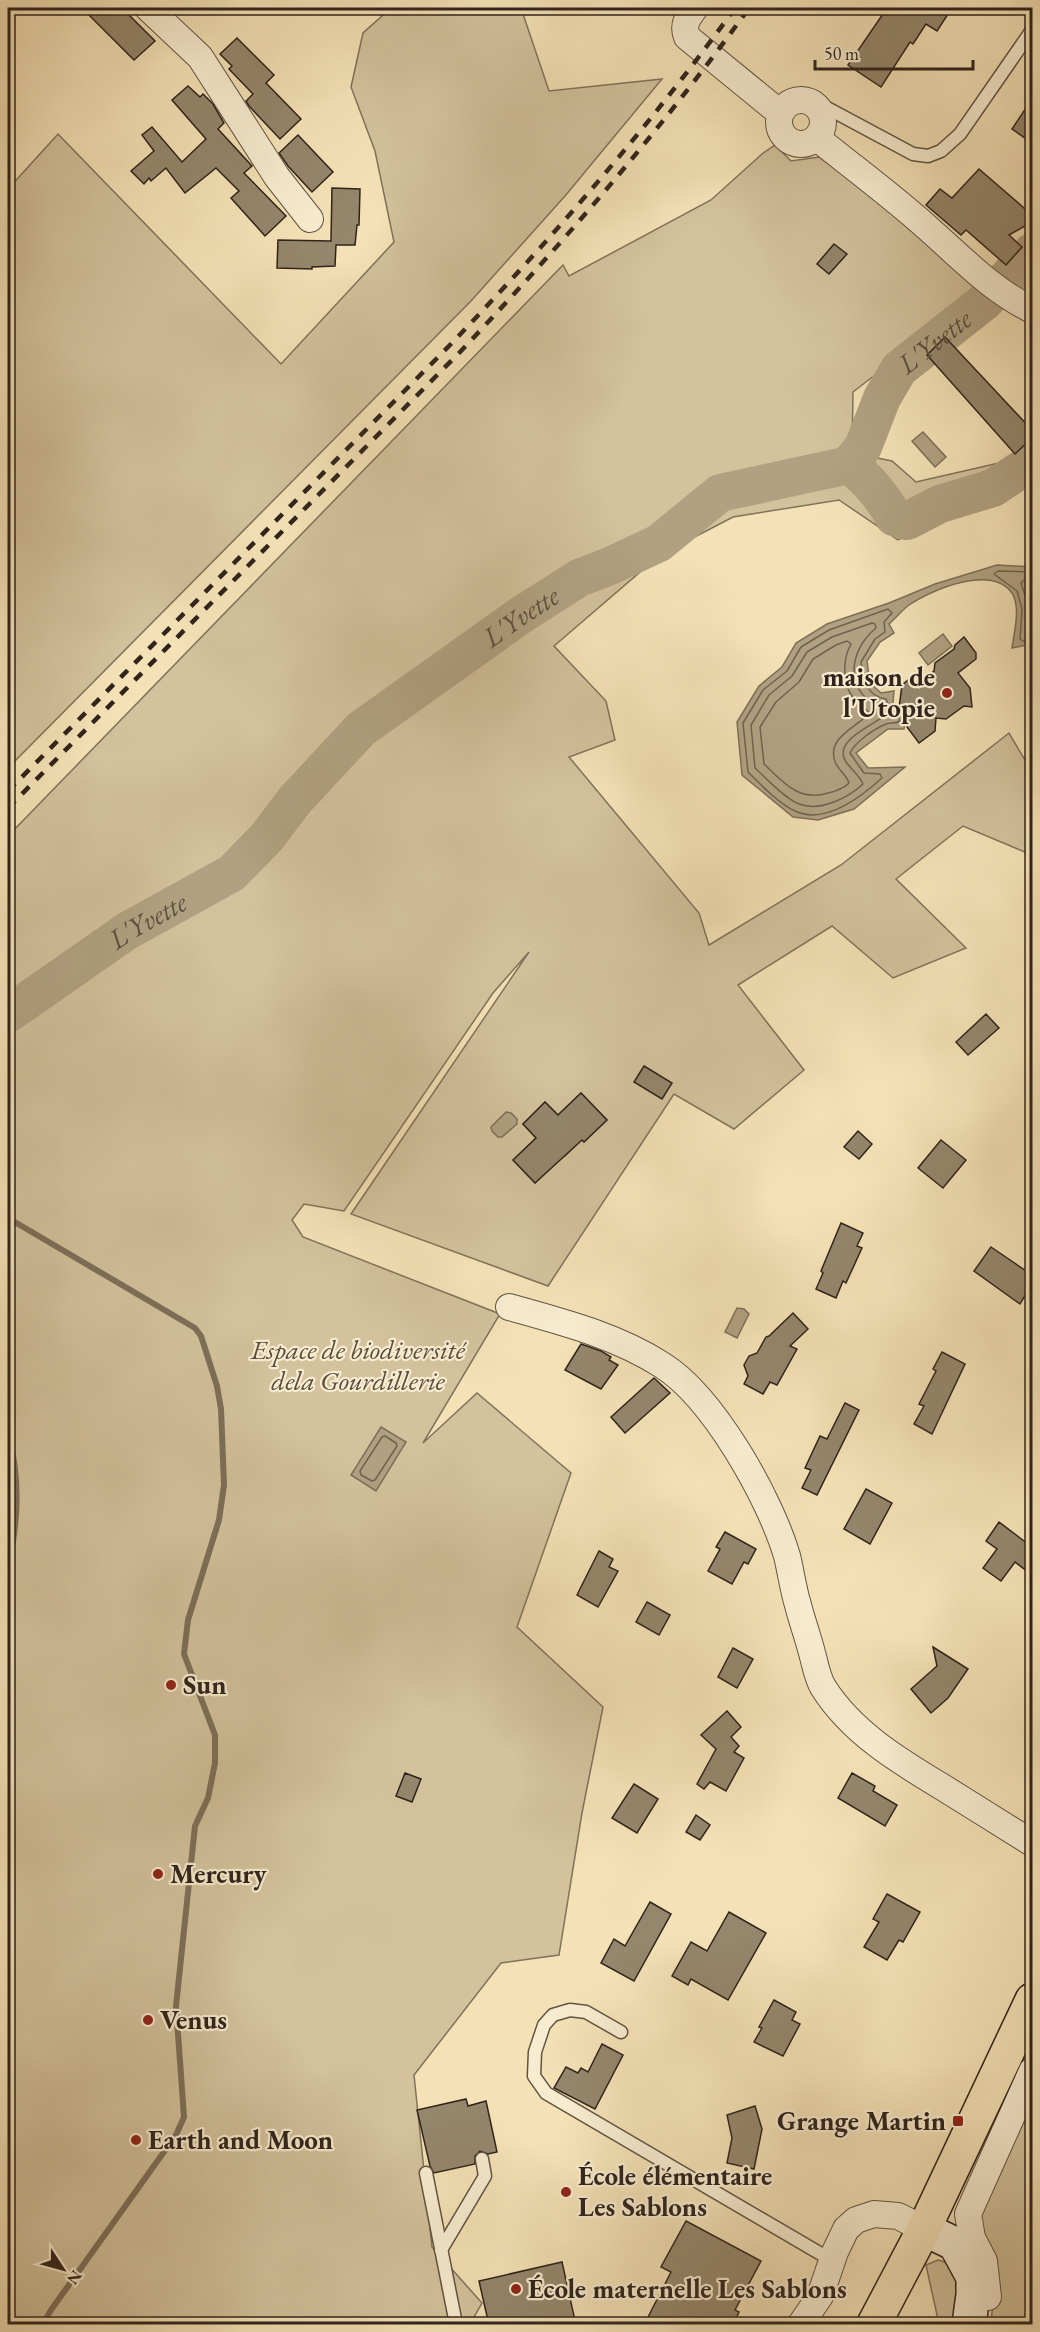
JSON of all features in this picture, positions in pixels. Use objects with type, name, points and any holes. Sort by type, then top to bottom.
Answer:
[{"type":"main road","points":[[874,2325],[924,2229],[1032,2000]]},
{"type":"street","points":[[148,8],[200,57],[277,177],[310,219]]},
{"type":"street","points":[[695,8],[688,16],[684,29],[687,37],[780,113]]},
{"type":"street","points":[[795,100],[808,101],[815,105],[822,117],[823,125],[817,138],[811,142],[798,144],[786,139],[779,127],[780,113],[784,107],[795,100]]},
{"type":"street","points":[[817,138],[931,230],[985,280],[1022,304]]},
{"type":"street","points":[[509,1307],[578,1326],[622,1343],[664,1366],[692,1392],[719,1425],[753,1478],[772,1516],[787,1556],[797,1604],[821,1685],[839,1710],[863,1733],[909,1767],[1032,1843]]},
{"type":"street","points":[[985,2325],[988,2298],[984,2261],[972,2238],[968,2214],[1032,2071]]},
{"type":"street","points":[[801,2325],[820,2296],[846,2229],[856,2220],[874,2214],[898,2216],[955,2244],[973,2277],[969,2325]]},
{"type":"lane","points":[[815,105],[830,109],[913,154],[927,156],[941,151],[960,134],[1032,30]]},
{"type":"lane","points":[[621,2032],[586,2012],[570,2010],[553,2015],[544,2025],[535,2052],[534,2076],[546,2093],[833,2261]]},
{"type":"lane","points":[[441,2250],[485,2176],[482,2159]]},
{"type":"lane","points":[[426,2173],[456,2325]]},
{"type":"green space","points":[[391,8],[521,8],[549,91],[662,79],[565,196],[471,301],[8,768],[8,189],[58,134],[281,364],[394,242],[375,151],[351,87],[363,33]]},
{"type":"green space","name":"Espace de biodiversité dela Gourdillerie","points":[[775,145],[791,161],[819,157],[994,283],[853,392],[852,453],[892,461],[916,482],[1012,460],[1032,439],[1032,479],[898,540],[839,500],[733,517],[660,555],[554,646],[606,701],[615,740],[569,757],[699,913],[709,945],[841,865],[1009,733],[1032,772],[1032,855],[963,826],[896,879],[966,948],[893,978],[832,926],[738,985],[804,1070],[734,1129],[674,1094],[548,1286],[351,1214],[529,952],[493,993],[344,1211],[304,1204],[292,1220],[303,1237],[500,1314],[423,1443],[477,1393],[571,1473],[517,1627],[603,1707],[582,1813],[559,1955],[501,1963],[414,2075],[432,2247],[482,2303],[470,2324],[8,2324],[8,836],[563,265],[569,276],[711,200]],"holes":[[[581,1093],[607,1120],[584,1142],[575,1134],[575,1146],[565,1156],[559,1150],[558,1161],[535,1183],[513,1160],[536,1138],[523,1124],[545,1102],[558,1115]]]},
{"type":"green space","points":[[1032,243],[1032,301],[994,283]]},
{"type":"green space","points":[[1032,2085],[1032,2324],[991,2324],[993,2302],[977,2223]]},
{"type":"green space","points":[[938,2260],[948,2263],[959,2279],[956,2324],[939,2324],[926,2265]]},
{"type":"water","points":[[923,432],[946,457],[935,467],[912,441]]},
{"type":"water","points":[[997,565],[1032,567],[1032,644],[1012,648],[1016,620],[1015,599],[1012,593],[1002,585],[990,581],[961,582],[931,593],[904,609],[889,624],[894,633],[880,642],[867,661],[870,683],[881,693],[894,691],[893,702],[897,709],[907,712],[904,729],[888,729],[856,753],[868,768],[905,767],[854,809],[818,820],[793,817],[742,775],[737,722],[759,686],[782,667],[796,643],[827,624],[889,603],[935,584]]},
{"type":"water","points":[[943,634],[952,646],[928,665],[919,653]]},
{"type":"water","points":[[506,1112],[511,1113],[517,1119],[517,1124],[502,1137],[498,1137],[491,1127]]},
{"type":"water","points":[[737,1308],[744,1309],[749,1314],[737,1338],[725,1332]]},
{"type":"water","points":[[381,1427],[406,1442],[376,1491],[351,1475]]},
{"type":"building","points":[[82,8],[122,8],[155,41],[134,60]]},
{"type":"building","points":[[887,8],[952,8],[937,31],[926,24],[913,44],[910,42],[881,87],[848,65]]},
{"type":"building","points":[[237,38],[274,75],[266,83],[301,119],[280,139],[249,106],[246,101],[253,94],[229,69],[232,66],[220,54]]},
{"type":"building","points":[[188,86],[200,97],[203,94],[213,104],[224,123],[218,129],[252,166],[244,173],[286,216],[265,236],[231,198],[239,191],[216,168],[185,193],[166,168],[151,181],[149,178],[144,184],[131,171],[154,151],[142,135],[152,127],[182,162],[206,139],[172,100]]},
{"type":"building","points":[[1032,99],[1032,143],[1012,129]]},
{"type":"building","points":[[298,135],[333,172],[312,192],[279,153]]},
{"type":"building","points":[[979,169],[1032,215],[1032,222],[1009,235],[1022,247],[1006,265],[966,230],[961,235],[926,205],[940,189],[952,198]]},
{"type":"building","points":[[332,188],[360,189],[359,225],[357,225],[355,245],[336,245],[335,266],[312,267],[312,269],[277,268],[278,240],[331,241]]},
{"type":"building","points":[[834,244],[847,254],[829,274],[817,264]]},
{"type":"building","points":[[945,337],[1032,430],[1032,438],[1015,454],[927,355]]},
{"type":"building","name":"maison de l'Utopie","points":[[964,637],[976,653],[976,659],[958,673],[970,688],[972,707],[964,706],[946,719],[936,718],[935,731],[919,743],[907,727],[908,709],[899,708],[902,685],[908,680],[920,682],[934,671],[935,663],[954,649]]},
{"type":"building","points":[[986,1014],[999,1028],[968,1055],[956,1042]]},
{"type":"building","points":[[644,1066],[672,1083],[662,1099],[634,1082]]},
{"type":"building","points":[[581,1093],[607,1120],[535,1183],[513,1160],[536,1138],[523,1124],[545,1102],[558,1115]]},
{"type":"building","points":[[858,1131],[872,1144],[859,1159],[844,1147]]},
{"type":"building","points":[[941,1140],[966,1160],[943,1188],[918,1168]]},
{"type":"building","points":[[841,1223],[863,1233],[857,1246],[862,1248],[846,1283],[843,1281],[836,1298],[816,1289]]},
{"type":"building","points":[[991,1247],[1032,1275],[1032,1284],[1020,1304],[974,1271]]},
{"type":"building","points":[[793,1313],[808,1329],[790,1346],[797,1349],[777,1385],[770,1382],[763,1394],[744,1384],[748,1376],[744,1365],[749,1356],[757,1353],[766,1337]]},
{"type":"building","points":[[581,1344],[601,1351],[611,1357],[609,1360],[618,1365],[601,1389],[565,1370]]},
{"type":"building","points":[[942,1352],[965,1364],[932,1434],[914,1424],[924,1406],[919,1404],[936,1371],[933,1369]]},
{"type":"building","points":[[654,1378],[670,1393],[625,1433],[611,1417]]},
{"type":"building","points":[[845,1403],[859,1410],[817,1495],[802,1488],[811,1470],[805,1468],[820,1436],[827,1439]]},
{"type":"building","points":[[866,1489],[892,1503],[870,1544],[844,1529]]},
{"type":"building","points":[[999,1522],[1032,1547],[1032,1575],[1015,1562],[1001,1581],[983,1568],[997,1549],[986,1541]]},
{"type":"building","points":[[725,1532],[756,1549],[748,1564],[744,1562],[732,1584],[708,1571],[720,1549],[716,1547]]},
{"type":"building","points":[[599,1551],[613,1559],[609,1567],[618,1571],[598,1607],[577,1595]]},
{"type":"building","points":[[647,1602],[670,1615],[659,1635],[636,1622]]},
{"type":"building","points":[[933,1647],[968,1669],[948,1698],[931,1713],[911,1689],[937,1666]]},
{"type":"building","points":[[733,1648],[753,1659],[737,1688],[718,1677]]},
{"type":"building","points":[[727,1711],[741,1727],[731,1737],[739,1746],[734,1752],[744,1758],[726,1791],[710,1782],[704,1789],[697,1784],[716,1749],[701,1735]]},
{"type":"building","points":[[405,1773],[421,1779],[412,1802],[396,1796]]},
{"type":"building","points":[[852,1773],[875,1786],[873,1791],[897,1805],[885,1826],[838,1798]]},
{"type":"building","points":[[634,1784],[658,1799],[637,1833],[612,1818]]},
{"type":"building","points":[[696,1815],[710,1825],[700,1840],[686,1832]]},
{"type":"building","points":[[887,1894],[920,1912],[903,1942],[899,1940],[887,1960],[864,1947],[879,1922],[873,1919]]},
{"type":"building","points":[[650,1902],[671,1914],[634,1981],[601,1963],[614,1939],[625,1946]]},
{"type":"building","points":[[729,1912],[766,1933],[728,2000],[691,1979],[688,1985],[672,1976],[691,1942],[707,1951]]},
{"type":"building","points":[[774,2000],[796,2012],[792,2020],[800,2024],[783,2056],[754,2042],[762,2028],[759,2027]]},
{"type":"building","points":[[602,2044],[623,2055],[595,2109],[554,2088],[566,2067],[578,2073],[581,2068],[588,2072]]},
{"type":"building","points":[[466,2099],[468,2106],[486,2101],[497,2152],[488,2154],[480,2151],[475,2156],[475,2164],[434,2173],[430,2166],[417,2110]]},
{"type":"building","points":[[755,2106],[762,2129],[754,2169],[727,2163],[732,2138],[727,2115]]},
{"type":"building","points":[[686,2221],[761,2261],[735,2310],[739,2312],[733,2325],[644,2325],[671,2272],[661,2267]]},
{"type":"building","points":[[562,2262],[576,2325],[489,2325],[479,2281]]},
{"type":"waterway","name":"L'Yvette","points":[[8,1014],[127,931],[232,873],[267,837],[295,800],[361,729],[521,615],[579,578],[659,543],[720,493],[849,465],[863,447],[882,398],[899,369],[984,302],[1032,252]]},
{"type":"waterway","points":[[849,465],[874,488],[894,517],[907,521],[940,504],[993,488],[1032,462]]},
{"type":"waterway","points":[[8,1218],[195,1328],[201,1336],[217,1386],[221,1409],[224,1485],[219,1520],[188,1620],[184,1654],[215,1735],[215,1763],[208,1798],[195,1826],[176,2006],[184,2117],[176,2135],[43,2324]]},
{"type":"waterway","points":[[8,1434],[15,1467],[17,1501],[8,1568]]},
{"type":"railway","points":[[8,791],[489,304],[634,139],[735,8]]},
{"type":"railway","points":[[8,808],[498,311],[574,227],[646,142],[749,8]]},
{"type":"place","name":"maison de l'Utopie","points":[[947,693]]},
{"type":"place","name":"Sun","points":[[171,1685]]},
{"type":"place","name":"Mercury","points":[[158,1874]]},
{"type":"place","name":"Venus","points":[[148,2020]]},
{"type":"place","name":"Grange Martin","points":[[958,2121]]},
{"type":"place","name":"Earth and Moon","points":[[136,2140]]},
{"type":"place","name":"École élémentaire Les Sablons","points":[[566,2192]]},
{"type":"place","name":"École maternelle Les Sablons","points":[[516,2289]]}]
